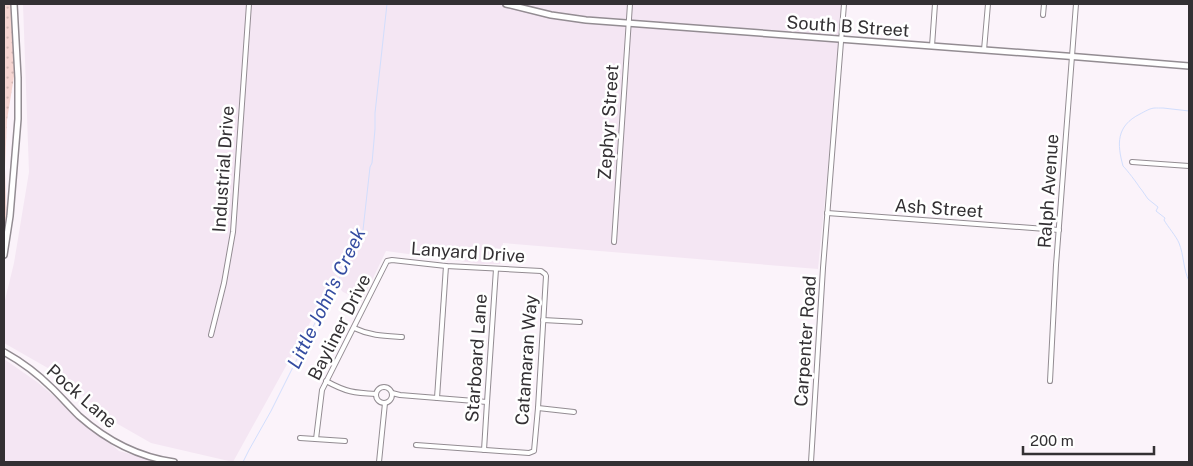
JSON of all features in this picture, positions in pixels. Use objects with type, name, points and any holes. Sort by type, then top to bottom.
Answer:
[{"type":"street","points":[[4,255],[10,216],[18,118],[14,4]]},
{"type":"street","name":"Industrial Drive","points":[[210,335],[224,283],[233,232],[249,4]]},
{"type":"street","name":"South B Street","points":[[506,4],[568,18],[1189,66]]},
{"type":"street","name":"Zephyr Street","points":[[614,242],[630,4]]},
{"type":"street","points":[[827,213],[844,4]]},
{"type":"street","points":[[932,46],[935,4]]},
{"type":"street","points":[[984,50],[988,4]]},
{"type":"street","points":[[1044,4],[1044,14]]},
{"type":"street","name":"Ralph Avenue","points":[[1050,381],[1076,4]]},
{"type":"street","points":[[1132,162],[1189,166]]},
{"type":"street","name":"Carpenter Road","points":[[811,462],[827,213]]},
{"type":"street","name":"Ash Street","points":[[827,213],[1059,230]]},
{"type":"street","name":"Lanyard Drive","points":[[390,260],[446,266],[544,272]]},
{"type":"street","name":"Bayliner Drive","points":[[316,439],[320,395],[386,264],[390,260]]},
{"type":"street","points":[[437,398],[446,266]]},
{"type":"street","name":"Starboard Lane","points":[[484,450],[496,269]]},
{"type":"street","name":"Catamaran Way","points":[[484,450],[529,453],[534,451],[546,276],[544,272]]},
{"type":"street","points":[[542,320],[580,322]]},
{"type":"street","points":[[354,328],[371,334],[402,337]]},
{"type":"street","name":"Pock Lane","points":[[4,352],[38,375],[79,416],[104,435],[137,452],[174,462]]},
{"type":"street","points":[[326,381],[345,390],[376,394]]},
{"type":"street","points":[[386,387],[392,393],[392,397],[385,403],[377,399],[376,394],[379,388],[386,387]]},
{"type":"street","points":[[392,393],[487,402]]},
{"type":"street","points":[[379,462],[385,403]]},
{"type":"street","points":[[538,408],[574,412]]},
{"type":"street","points":[[300,438],[345,441]]},
{"type":"street","points":[[416,445],[484,450]]},
{"type":"shaded area","points":[[4,4],[11,4],[16,64],[7,120],[5,168],[7,225],[4,230]]},
{"type":"shaded area","points":[[23,4],[844,4],[818,269],[503,243],[500,264],[482,264],[386,251],[362,301],[343,292],[333,281],[233,462],[151,443],[109,419],[60,375],[4,343],[4,304],[14,263],[29,172]]},
{"type":"shaded area","points":[[4,359],[37,382],[119,451],[160,462],[4,462]]},
{"type":"waterway","name":"Little John's Creek","points":[[243,462],[363,230],[372,163],[375,113],[387,4]]},
{"type":"waterway","points":[[1189,111],[1163,108],[1147,110],[1126,124],[1122,130],[1119,143],[1123,166],[1148,199],[1158,207],[1156,211],[1165,218],[1164,220],[1178,240],[1189,281]]}]
